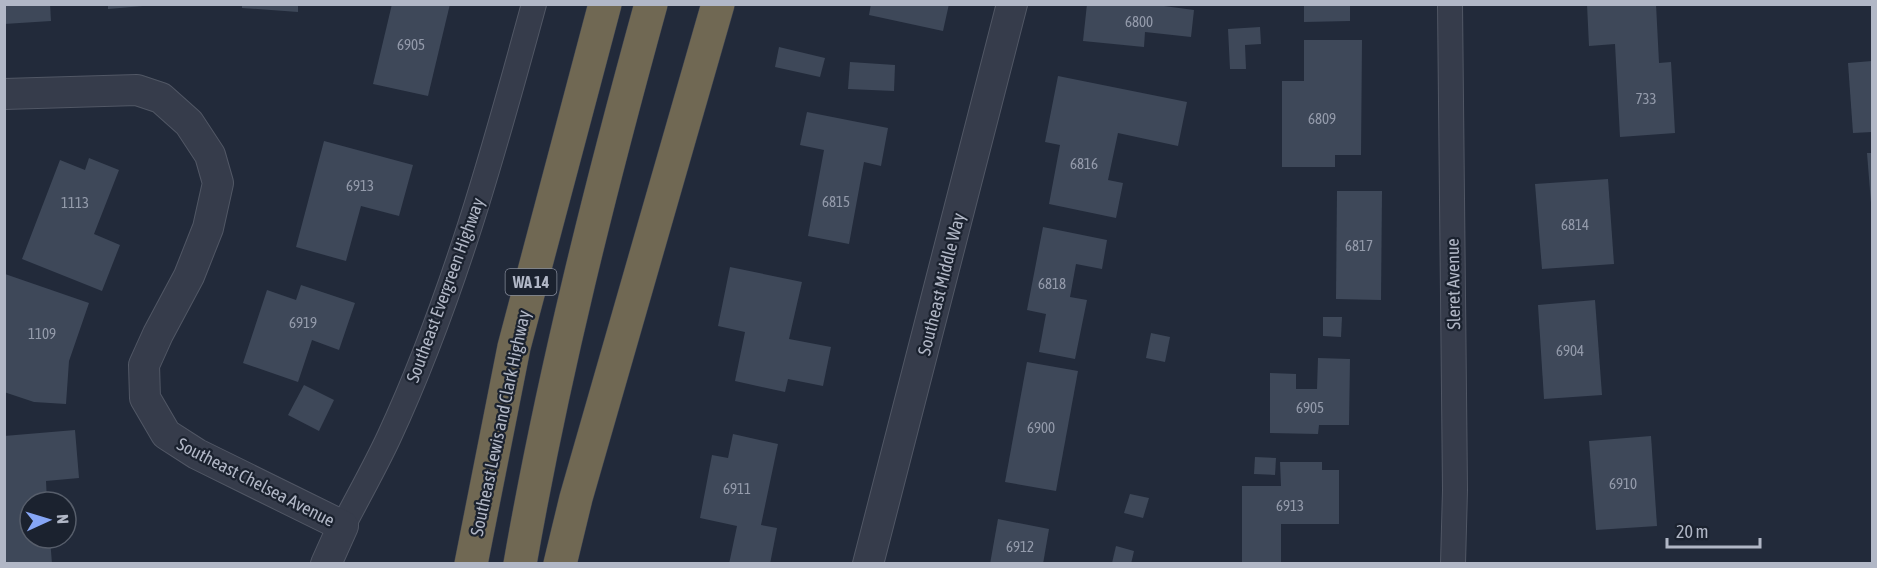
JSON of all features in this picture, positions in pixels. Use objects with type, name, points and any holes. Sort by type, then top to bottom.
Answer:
[{"type":"highway","name":"Southeast Lewis and Clark Highway","points":[[471,564],[514,348],[606,4]]},
{"type":"highway","name":"WA 14","points":[[520,564],[563,348],[621,111],[651,4]]},
{"type":"highway","points":[[560,564],[576,498],[718,4]]},
{"type":"street","name":"Southeast Evergreen Highway","points":[[326,564],[389,437],[427,347],[488,173],[534,4]]},
{"type":"street","name":"Southeast Middle Way","points":[[868,564],[1012,4]]},
{"type":"street","name":"Sleret Avenue","points":[[1450,4],[1455,490],[1452,564]]},
{"type":"street","name":"Southeast Chelsea Avenue","points":[[4,94],[137,90],[161,98],[189,123],[210,154],[218,183],[208,228],[189,276],[144,365],[145,398],[165,434],[197,454],[343,526]]},
{"type":"building","points":[[4,4],[50,4],[51,21],[4,24]]},
{"type":"building","points":[[108,4],[143,4],[143,6],[108,9]]},
{"type":"building","points":[[242,4],[298,4],[298,12],[242,8]]},
{"type":"building","points":[[392,4],[450,4],[428,96],[373,84]]},
{"type":"building","points":[[871,4],[949,4],[943,31],[869,15]]},
{"type":"building","points":[[1087,4],[1149,4],[1194,10],[1191,37],[1145,32],[1144,47],[1083,41]]},
{"type":"building","points":[[1304,4],[1350,4],[1350,21],[1304,22]]},
{"type":"building","points":[[1587,4],[1656,4],[1659,63],[1671,62],[1675,133],[1620,137],[1615,44],[1589,46]]},
{"type":"building","points":[[1260,27],[1261,44],[1245,45],[1246,69],[1230,69],[1228,29]]},
{"type":"building","points":[[1304,40],[1362,40],[1361,155],[1335,155],[1335,167],[1282,167],[1282,81],[1304,81]]},
{"type":"building","points":[[779,47],[825,58],[820,77],[775,67]]},
{"type":"building","points":[[1872,61],[1872,132],[1853,133],[1848,63]]},
{"type":"building","points":[[850,62],[895,65],[894,91],[848,89]]},
{"type":"building","points":[[1058,76],[1187,102],[1178,146],[1118,133],[1108,180],[1123,183],[1116,218],[1049,204],[1060,145],[1045,142]]},
{"type":"building","points":[[807,112],[888,128],[881,166],[864,162],[849,244],[808,236],[824,150],[800,145]]},
{"type":"building","points":[[324,141],[413,165],[399,216],[361,206],[346,261],[296,247]]},
{"type":"building","points":[[1867,153],[1872,153],[1872,203],[1871,203]]},
{"type":"building","points":[[89,158],[119,170],[94,234],[120,245],[102,291],[22,259],[60,160],[85,170]]},
{"type":"building","points":[[1608,179],[1614,264],[1542,269],[1535,184]]},
{"type":"building","points":[[1337,191],[1382,191],[1381,300],[1336,299]]},
{"type":"building","points":[[1043,227],[1107,240],[1102,269],[1076,264],[1070,297],[1087,300],[1075,359],[1039,352],[1046,314],[1027,310]]},
{"type":"building","points":[[730,267],[802,282],[789,339],[831,347],[823,386],[788,379],[785,392],[735,381],[745,332],[718,326]]},
{"type":"building","points":[[5,274],[89,303],[69,361],[66,404],[34,402],[4,392]]},
{"type":"building","points":[[301,285],[355,303],[339,350],[312,340],[298,382],[243,363],[267,290],[296,300]]},
{"type":"building","points":[[1595,300],[1602,395],[1544,399],[1538,305]]},
{"type":"building","points":[[1323,317],[1342,317],[1341,337],[1323,336]]},
{"type":"building","points":[[1151,333],[1170,337],[1165,362],[1146,358]]},
{"type":"building","points":[[1318,358],[1350,359],[1349,425],[1319,425],[1318,434],[1270,433],[1270,373],[1296,374],[1296,389],[1317,389]]},
{"type":"building","points":[[1027,362],[1078,371],[1056,491],[1005,482]]},
{"type":"building","points":[[304,385],[334,400],[319,431],[288,415]]},
{"type":"building","points":[[75,430],[79,478],[46,481],[46,490],[18,490],[18,550],[51,550],[52,564],[4,564],[4,436]]},
{"type":"building","points":[[733,434],[778,444],[761,525],[777,528],[770,564],[729,564],[737,526],[700,518],[712,455],[728,458]]},
{"type":"building","points":[[1651,436],[1657,526],[1596,530],[1589,441]]},
{"type":"building","points":[[1255,457],[1276,458],[1275,475],[1254,474]]},
{"type":"building","points":[[1280,462],[1322,462],[1322,470],[1339,470],[1339,524],[1281,524],[1281,564],[1242,564],[1242,486],[1281,486]]},
{"type":"building","points":[[1130,494],[1149,498],[1143,518],[1124,513]]},
{"type":"building","points":[[998,519],[1049,529],[1043,564],[990,564]]},
{"type":"building","points":[[1116,546],[1134,551],[1131,564],[1112,563]]}]
